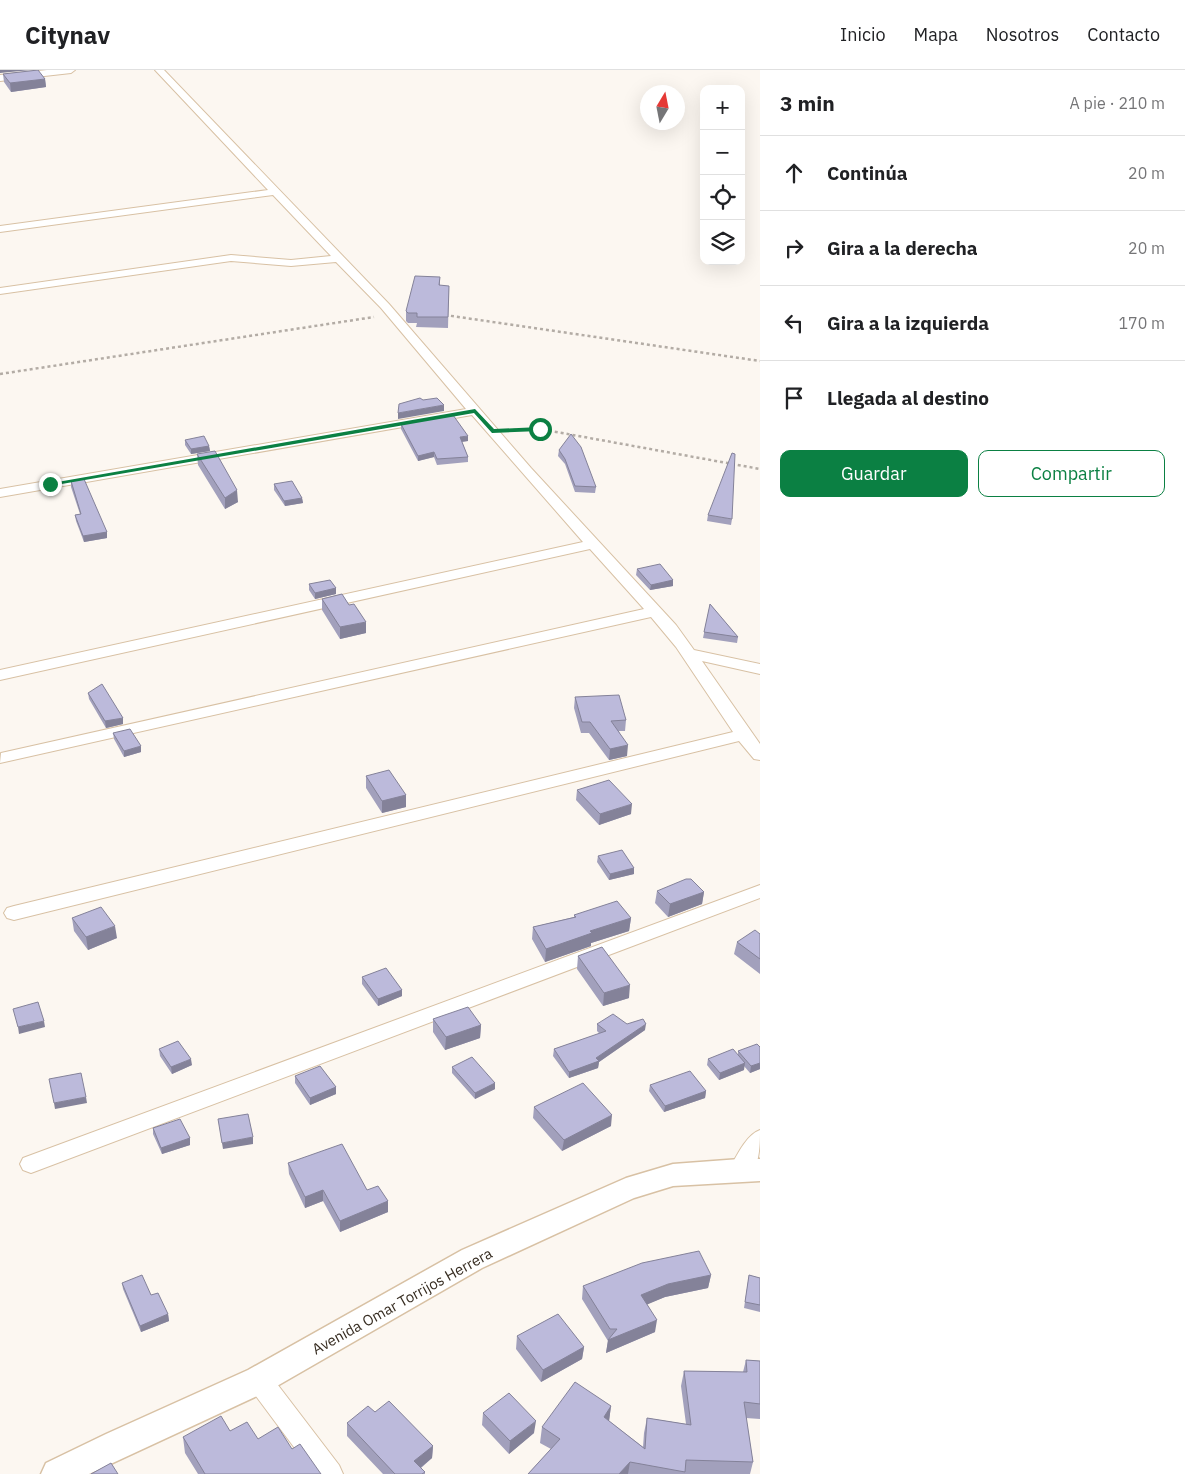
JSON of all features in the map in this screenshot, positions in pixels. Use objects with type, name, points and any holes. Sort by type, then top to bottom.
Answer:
[{"type":"street","points":[[0,78],[71,70]]},
{"type":"street","points":[[159,70],[392,314],[492,431],[655,612],[691,654],[742,735],[760,756]]},
{"type":"street","points":[[0,229],[276,192]]},
{"type":"street","points":[[0,291],[231,258],[291,263],[339,258]]},
{"type":"street","points":[[0,494],[475,411]]},
{"type":"street","points":[[0,675],[594,544]]},
{"type":"street","points":[[1,758],[655,612]]},
{"type":"street","points":[[691,654],[760,669]]},
{"type":"street","points":[[14,913],[742,735]]},
{"type":"street","points":[[31,1164],[760,891]]},
{"type":"street","points":[[750,1170],[760,1139]]},
{"type":"street","name":"Avenida Omar Torrijos Herrera","points":[[57,1474],[117,1444],[260,1380],[472,1259],[626,1189],[673,1176],[750,1170]]},
{"type":"street","points":[[260,1380],[330,1474]]},
{"type":"path","points":[[0,374],[392,314]]},
{"type":"path","points":[[444,315],[760,361]]},
{"type":"path","points":[[492,431],[540,429],[760,469]]},
{"type":"building","points":[[38,70],[45,79],[10,83],[3,74]]},
{"type":"building","points":[[415,276],[440,277],[439,285],[449,286],[448,317],[417,317],[417,313],[408,313],[406,311]]},
{"type":"building","points":[[420,398],[423,400],[437,398],[444,405],[398,413],[399,404]]},
{"type":"building","points":[[453,415],[468,436],[460,437],[468,457],[437,459],[434,452],[418,456],[401,424]]},
{"type":"building","points":[[571,434],[581,447],[596,487],[575,486],[565,459],[559,450]]},
{"type":"building","points":[[204,436],[209,446],[191,449],[185,440]]},
{"type":"building","points":[[215,451],[237,490],[225,498],[197,454]]},
{"type":"building","points":[[732,453],[735,454],[732,519],[708,515]]},
{"type":"building","points":[[84,479],[107,532],[83,536],[75,515],[81,514],[71,481]]},
{"type":"building","points":[[292,481],[302,498],[284,501],[274,484]]},
{"type":"building","points":[[660,564],[673,580],[651,585],[637,569]]},
{"type":"building","points":[[330,580],[336,588],[315,593],[309,584]]},
{"type":"building","points":[[342,594],[349,605],[354,604],[366,622],[340,627],[322,599]]},
{"type":"building","points":[[710,604],[738,637],[704,632]]},
{"type":"building","points":[[102,684],[123,718],[105,721],[88,693]]},
{"type":"building","points":[[619,695],[626,720],[611,721],[628,745],[610,749],[590,722],[582,722],[575,697]]},
{"type":"building","points":[[130,729],[141,746],[124,751],[113,733]]},
{"type":"building","points":[[389,770],[406,795],[382,801],[366,776]]},
{"type":"building","points":[[609,780],[632,804],[600,814],[577,790]]},
{"type":"building","points":[[622,850],[634,868],[610,874],[598,856]]},
{"type":"building","points":[[686,879],[691,879],[704,892],[670,904],[657,891]]},
{"type":"building","points":[[617,901],[631,918],[590,931],[592,933],[546,949],[533,927],[576,917],[574,915]]},
{"type":"building","points":[[101,907],[115,926],[86,937],[72,918]]},
{"type":"building","points":[[755,930],[760,934],[760,959],[737,942]]},
{"type":"building","points":[[602,947],[630,985],[604,993],[578,956]]},
{"type":"building","points":[[386,968],[402,990],[378,999],[362,977]]},
{"type":"building","points":[[38,1002],[44,1021],[18,1027],[13,1009]]},
{"type":"building","points":[[468,1007],[481,1025],[446,1037],[433,1019]]},
{"type":"building","points":[[613,1014],[627,1024],[643,1019],[646,1024],[596,1058],[599,1061],[569,1072],[554,1049],[606,1031],[597,1024]]},
{"type":"building","points":[[178,1041],[191,1059],[171,1067],[159,1049]]},
{"type":"building","points":[[757,1044],[760,1047],[760,1063],[751,1066],[738,1051]]},
{"type":"building","points":[[733,1049],[745,1063],[720,1073],[708,1059]]},
{"type":"building","points":[[472,1057],[495,1083],[475,1093],[452,1067]]},
{"type":"building","points":[[320,1066],[336,1087],[310,1098],[295,1076]]},
{"type":"building","points":[[690,1071],[706,1091],[665,1106],[650,1085]]},
{"type":"building","points":[[81,1073],[86,1097],[54,1103],[49,1079]]},
{"type":"building","points":[[583,1083],[612,1115],[564,1140],[534,1107]]},
{"type":"building","points":[[248,1114],[253,1137],[222,1143],[218,1119]]},
{"type":"building","points":[[180,1119],[190,1138],[161,1148],[153,1128]]},
{"type":"building","points":[[342,1144],[367,1190],[378,1186],[388,1201],[340,1221],[323,1190],[305,1197],[288,1163]]},
{"type":"building","points":[[699,1251],[711,1275],[668,1284],[641,1295],[657,1320],[608,1340],[617,1329],[610,1329],[583,1286],[642,1263]]},
{"type":"building","points":[[142,1275],[151,1295],[158,1293],[168,1314],[140,1326],[122,1283]]},
{"type":"building","points":[[749,1275],[760,1278],[760,1305],[745,1302]]},
{"type":"building","points":[[558,1314],[584,1347],[543,1370],[517,1336]]},
{"type":"building","points":[[746,1360],[760,1361],[760,1404],[744,1402],[753,1462],[686,1460],[685,1472],[630,1462],[619,1474],[528,1474],[560,1439],[542,1427],[575,1382],[611,1406],[604,1417],[645,1449],[647,1418],[691,1425],[684,1371],[747,1372]]},
{"type":"building","points":[[509,1393],[536,1421],[510,1441],[483,1413]]},
{"type":"building","points":[[389,1401],[433,1446],[414,1461],[425,1472],[422,1474],[395,1474],[347,1423],[368,1406],[375,1412]]},
{"type":"building","points":[[221,1416],[230,1431],[247,1422],[258,1439],[278,1427],[292,1449],[300,1444],[321,1474],[205,1474],[183,1437]]},
{"type":"building","points":[[111,1463],[118,1474],[91,1474]]},
{"type":"route","points":[[50,484],[475,411],[492,431],[540,429]]}]
